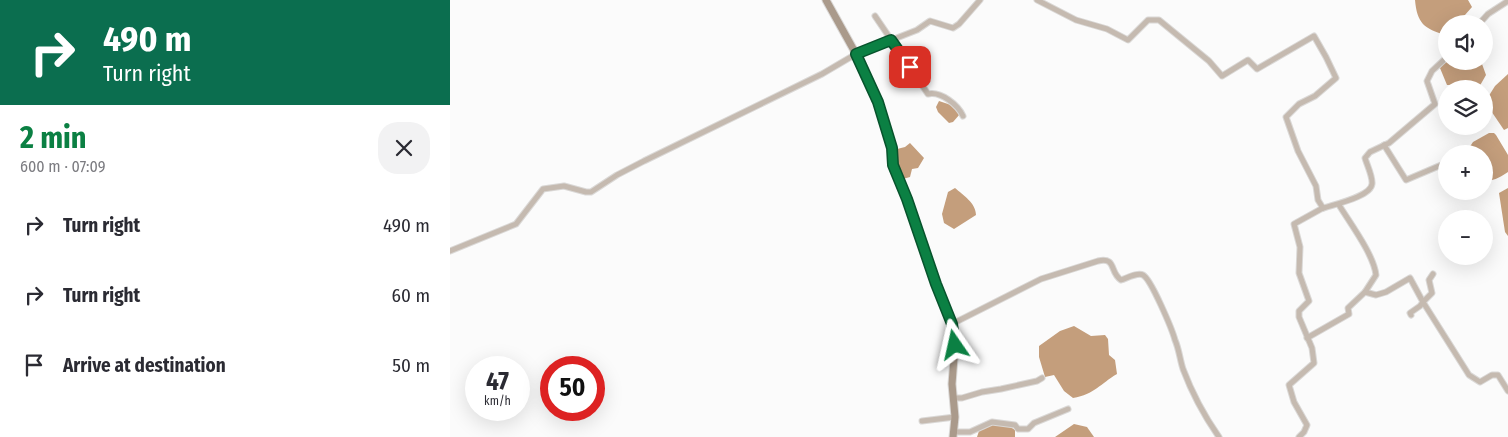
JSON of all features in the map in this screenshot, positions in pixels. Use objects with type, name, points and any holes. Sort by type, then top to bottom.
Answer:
[{"type":"main road","points":[[826,0],[856,54],[878,102],[892,148],[893,165],[952,324],[955,345],[952,384],[955,418],[954,435]]},
{"type":"street","points":[[450,251],[516,224],[543,189],[564,186],[591,192],[617,175],[822,74],[856,54],[917,30],[930,21],[953,28],[980,0]]},
{"type":"street","points":[[1037,0],[1076,20],[1108,29],[1128,40],[1148,20],[1159,20],[1209,61],[1222,76],[1248,60],[1257,69],[1314,36],[1336,78],[1315,96],[1299,104],[1286,117],[1298,151],[1316,186],[1318,200],[1323,208]]},
{"type":"street","points":[[1487,15],[1508,2]]},
{"type":"street","points":[[875,16],[928,94],[933,93],[950,100],[960,109],[963,116]]},
{"type":"street","points":[[1299,437],[1307,425],[1294,402],[1289,385],[1314,363],[1312,348],[1299,312],[1309,301],[1299,274],[1300,247],[1294,224],[1323,208],[1339,205],[1371,188],[1372,183],[1365,158],[1370,152],[1410,127],[1435,104],[1427,81],[1432,71],[1438,65]]},
{"type":"street","points":[[1384,145],[1406,180],[1438,166]]},
{"type":"street","points":[[1307,338],[1349,314],[1348,308],[1365,292],[1376,275],[1376,268],[1339,205]]},
{"type":"street","points":[[952,324],[1042,279],[1098,261],[1109,260],[1113,272],[1121,280],[1139,274],[1144,275],[1148,279],[1175,340],[1183,370],[1208,421],[1219,437]]},
{"type":"street","points":[[1411,315],[1410,313],[1432,293],[1429,280],[1433,274]]},
{"type":"street","points":[[1365,292],[1376,295],[1386,292],[1410,278],[1422,302],[1469,374],[1480,382],[1492,375],[1498,375],[1508,391]]},
{"type":"street","points":[[953,398],[1001,390],[1042,378]]},
{"type":"street","points":[[954,435],[970,432],[992,422],[1016,425],[1018,429],[1028,429],[1034,423],[1068,408]]},
{"type":"street","points":[[922,421],[955,418]]},
{"type":"shaded area","points":[[1415,0],[1468,0],[1472,7],[1465,15],[1438,15],[1438,32],[1423,24],[1416,8]]},
{"type":"shaded area","points":[[1441,70],[1484,70],[1486,75],[1483,80],[1445,80]]},
{"type":"shaded area","points":[[1508,74],[1508,128],[1504,130],[1493,114],[1493,89]]},
{"type":"shaded area","points":[[939,101],[954,106],[960,114],[953,122],[949,123],[938,112],[936,107]]},
{"type":"shaded area","points":[[1494,133],[1508,155],[1508,172],[1493,180],[1493,145],[1471,145],[1485,135],[1493,135]]},
{"type":"shaded area","points":[[910,143],[924,158],[918,168],[912,169],[910,177],[903,179],[896,153],[897,149],[905,147]]},
{"type":"shaded area","points":[[955,188],[971,203],[976,215],[954,229],[944,223],[942,214],[948,192]]},
{"type":"shaded area","points":[[1508,188],[1508,236],[1505,232],[1499,193]]},
{"type":"shaded area","points":[[1074,326],[1091,336],[1105,335],[1108,339],[1109,355],[1115,360],[1117,374],[1092,391],[1073,398],[1064,391],[1054,375],[1045,377],[1039,357],[1039,346],[1060,331]]},
{"type":"shaded area","points":[[1000,424],[1015,430],[1015,437],[977,437],[979,431],[989,425]]},
{"type":"shaded area","points":[[1074,424],[1087,427],[1094,437],[1055,437]]},
{"type":"route","points":[[910,67],[891,40],[856,54],[878,102],[892,148],[893,165],[952,324],[955,345]]}]
